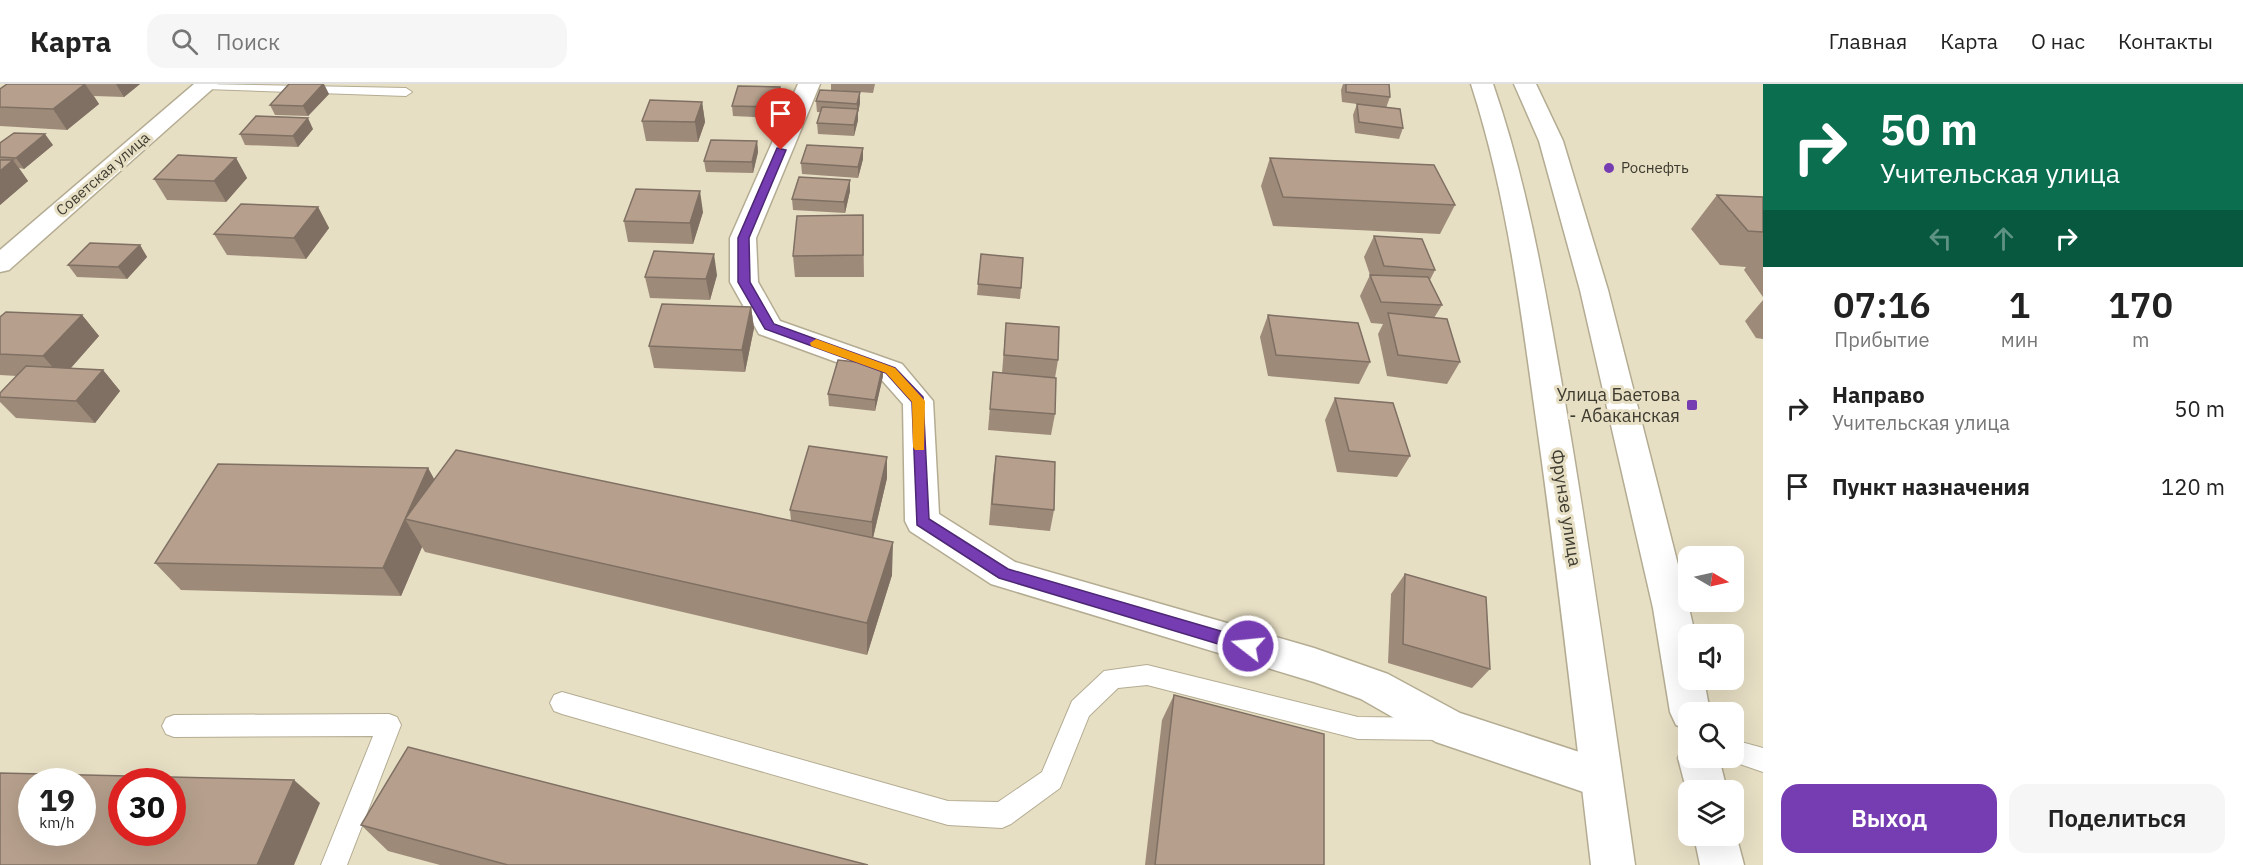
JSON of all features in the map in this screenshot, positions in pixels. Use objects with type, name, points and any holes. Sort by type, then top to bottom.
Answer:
[{"type":"main road","points":[[809,84],[743,238],[744,282],[770,327],[891,370],[918,401],[922,521],[1004,574],[1374,686],[1450,729],[1601,778]]},
{"type":"main road","name":"Фрунзе улица","points":[[1482,84],[1501,138],[1532,287],[1578,588],[1613,865]]},
{"type":"main road","points":[[1525,84],[1551,141],[1594,290],[1671,608],[1688,702]]},
{"type":"main road","name":"Советская улица","points":[[0,264],[206,85]]},
{"type":"main road","points":[[1718,846],[1722,865]]},
{"type":"lane","points":[[206,85],[406,92]]},
{"type":"lane","points":[[562,704],[948,813],[1002,815],[1051,780],[1080,709],[1112,678],[1147,675],[1358,728],[1450,729]]},
{"type":"lane","points":[[174,726],[389,725],[334,865]]},
{"type":"lane","points":[[1744,754],[1763,760]]},
{"type":"building","points":[[7,84],[85,84],[53,109],[0,107],[0,89]]},
{"type":"building","points":[[289,84],[323,84],[303,106],[270,105]]},
{"type":"building","points":[[1346,84],[1389,84],[1390,97],[1346,92]]},
{"type":"building","points":[[738,86],[780,87],[775,107],[732,106]]},
{"type":"building","points":[[820,90],[860,92],[857,104],[816,101]]},
{"type":"building","points":[[650,100],[702,102],[695,122],[642,121]]},
{"type":"building","points":[[1357,104],[1400,109],[1403,128],[1359,122]]},
{"type":"building","points":[[822,107],[858,109],[854,125],[817,123]]},
{"type":"building","points":[[256,116],[308,118],[293,136],[240,134]]},
{"type":"building","points":[[14,133],[45,134],[16,158],[0,157],[0,143]]},
{"type":"building","points":[[711,140],[757,141],[752,162],[704,161]]},
{"type":"building","points":[[807,145],[863,148],[858,167],[801,163]]},
{"type":"building","points":[[178,155],[236,158],[214,181],[154,179]]},
{"type":"building","points":[[1270,158],[1434,165],[1455,205],[1283,197]]},
{"type":"building","points":[[0,160],[13,160],[0,171]]},
{"type":"building","points":[[799,177],[850,180],[844,202],[792,199]]},
{"type":"building","points":[[636,189],[700,191],[690,223],[624,221]]},
{"type":"building","points":[[1717,195],[1763,197],[1763,232],[1748,231]]},
{"type":"building","points":[[241,204],[318,207],[294,238],[214,234]]},
{"type":"building","points":[[863,215],[863,255],[793,256],[797,216]]},
{"type":"building","points":[[1374,236],[1422,239],[1435,270],[1384,266]]},
{"type":"building","points":[[90,243],[140,245],[118,267],[68,265]]},
{"type":"building","points":[[654,251],[714,254],[706,279],[645,277]]},
{"type":"building","points":[[981,254],[1023,258],[1021,288],[978,284]]},
{"type":"building","points":[[1370,275],[1428,277],[1442,305],[1381,302]]},
{"type":"building","points":[[662,304],[751,307],[742,350],[649,346]]},
{"type":"building","points":[[6,312],[82,315],[43,356],[0,354],[0,317]]},
{"type":"building","points":[[1388,313],[1447,319],[1460,362],[1398,355]]},
{"type":"building","points":[[1268,315],[1358,323],[1370,362],[1276,355]]},
{"type":"building","points":[[1006,323],[1059,327],[1058,360],[1004,355]]},
{"type":"building","points":[[838,360],[883,365],[875,400],[828,394]]},
{"type":"building","points":[[26,366],[103,370],[76,401],[0,397],[0,393]]},
{"type":"building","points":[[993,372],[1056,378],[1055,414],[990,409]]},
{"type":"building","points":[[1335,398],[1393,403],[1410,456],[1349,451]]},
{"type":"building","points":[[809,446],[887,457],[872,522],[790,510]]},
{"type":"building","points":[[456,450],[893,542],[867,623],[405,519]]},
{"type":"building","points":[[996,456],[1055,462],[1054,510],[992,504]]},
{"type":"building","points":[[218,464],[428,468],[383,568],[155,563]]},
{"type":"building","points":[[1405,574],[1486,597],[1490,669],[1403,644]]},
{"type":"building","points":[[1174,695],[1324,734],[1324,865],[1155,865]]},
{"type":"building","points":[[408,747],[868,865],[508,865],[361,825]]},
{"type":"building","points":[[0,773],[18,773],[18,846],[96,846],[96,775],[108,776],[108,846],[186,846],[186,777],[294,780],[257,865],[0,865]]},
{"type":"slow traffic","points":[[816,343],[891,370],[918,401],[920,447]]},
{"type":"place","name":"Роснефть","points":[[1609,168]]},
{"type":"place","name":"Улица Баетова - Абаканская","points":[[1692,405]]},
{"type":"route","points":[[781,150],[743,238],[744,282],[770,327],[891,370],[918,401],[922,521],[1004,574],[1248,646]]}]
